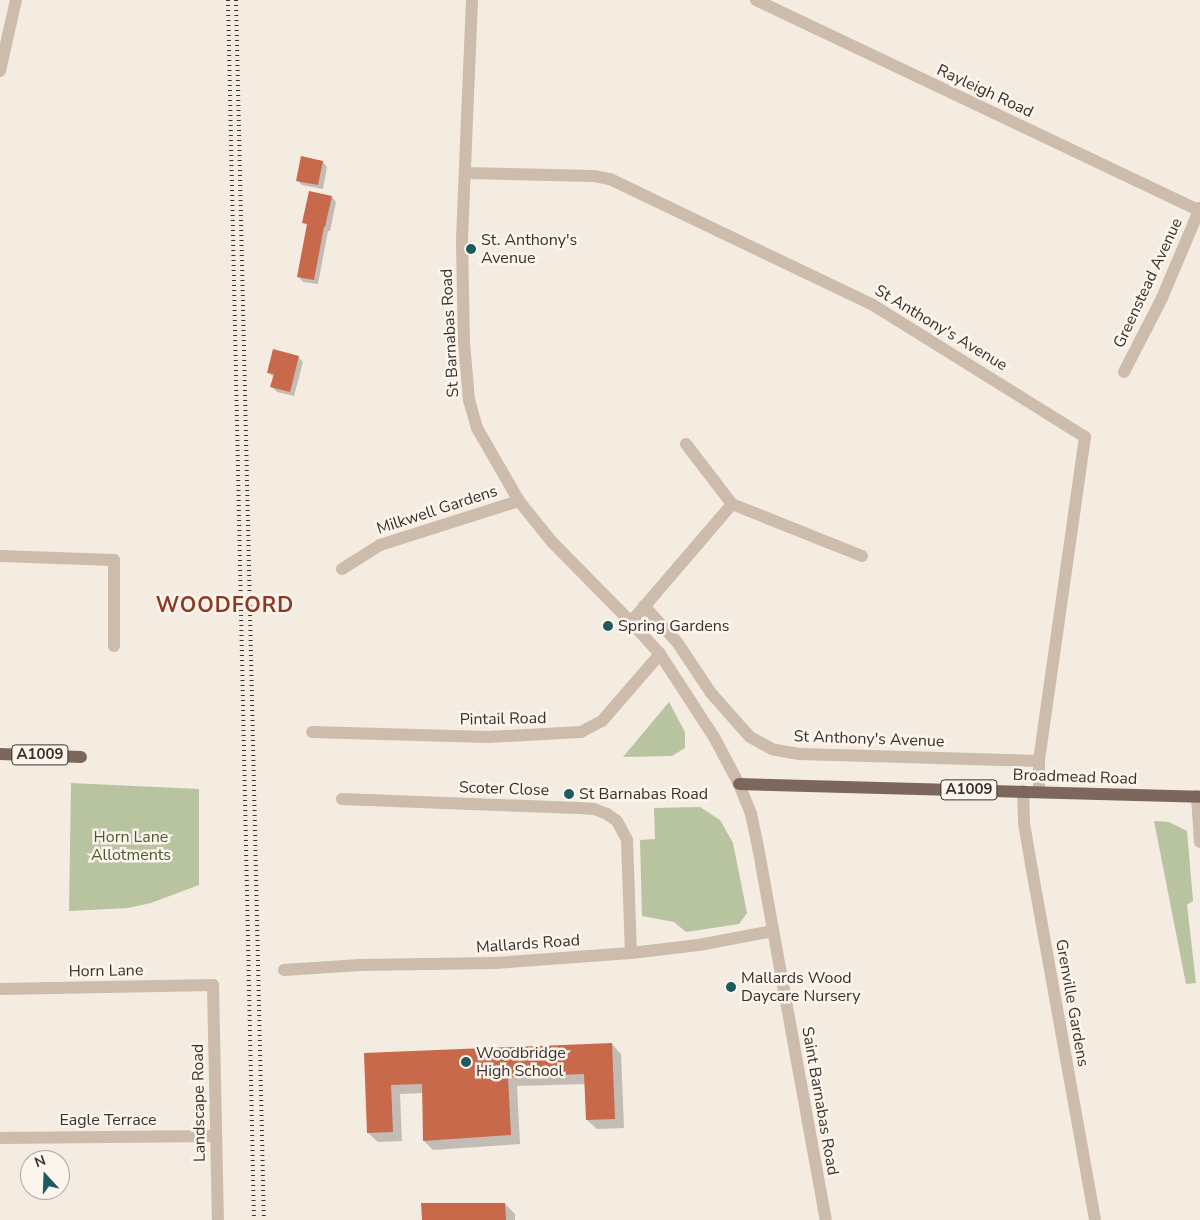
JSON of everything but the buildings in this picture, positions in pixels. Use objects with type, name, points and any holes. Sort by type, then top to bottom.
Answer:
[{"type":"main road","name":"A1009","points":[[0,754],[81,757]]},
{"type":"main road","name":"Broadmead Road","points":[[739,784],[1198,797]]},
{"type":"street","points":[[0,70],[16,0]]},
{"type":"street","name":"St Barnabas Road","points":[[472,0],[462,241],[464,342],[469,400],[477,428],[519,501],[552,542],[660,654],[707,725],[739,784]]},
{"type":"street","name":"Rayleigh Road","points":[[756,0],[1200,210]]},
{"type":"street","name":"St Anthony's Avenue","points":[[465,173],[594,176],[610,179],[873,304],[1085,437],[1039,761],[1039,792]]},
{"type":"street","name":"Greenstead Avenue","points":[[1124,372],[1162,298],[1200,210]]},
{"type":"street","points":[[686,444],[732,504],[862,556]]},
{"type":"street","name":"Milkwell Gardens","points":[[342,569],[380,545],[519,501]]},
{"type":"street","points":[[631,622],[732,504]]},
{"type":"street","points":[[0,556],[114,560],[114,646]]},
{"type":"street","name":"St Anthony's Avenue","points":[[644,606],[677,642],[711,693],[750,737],[772,749],[799,754],[1039,761]]},
{"type":"street","name":"Pintail Road","points":[[312,732],[488,737],[581,732],[602,721],[660,654]]},
{"type":"street","name":"Saint Barnabas Road","points":[[739,784],[751,814],[826,1220]]},
{"type":"street","name":"Grenville Gardens","points":[[1023,791],[1024,824],[1028,848],[1095,1220]]},
{"type":"street","points":[[1198,797],[1200,842]]},
{"type":"street","name":"Scoter Close","points":[[342,799],[579,808],[594,809],[607,814],[617,821],[627,840],[631,953]]},
{"type":"street","name":"Mallards Road","points":[[284,970],[360,965],[495,963],[631,953],[699,945],[773,931]]},
{"type":"street","name":"Horn Lane","points":[[0,990],[213,985]]},
{"type":"street","name":"Landscape Road","points":[[213,985],[218,1220]]},
{"type":"street","name":"Eagle Terrace","points":[[0,1138],[216,1136]]},
{"type":"green space","points":[[669,702],[685,732],[685,748],[672,756],[623,757]]},
{"type":"green space","name":"Horn Lane Allotments","points":[[71,783],[199,789],[199,885],[151,903],[128,908],[69,911]]},
{"type":"green space","points":[[700,807],[720,820],[733,843],[747,913],[739,924],[686,932],[674,922],[642,916],[640,840],[655,839],[654,808]]},
{"type":"green space","points":[[1154,821],[1169,822],[1187,831],[1193,901],[1187,905],[1196,983],[1186,984]]},
{"type":"railway","points":[[228,0],[254,1220]]},
{"type":"railway","points":[[236,0],[264,1220]]},
{"type":"place","name":"St. Anthony's Avenue","points":[[471,249]]},
{"type":"place","name":"Spring Gardens","points":[[608,626]]},
{"type":"place","name":"St Barnabas Road","points":[[569,794]]},
{"type":"place","name":"Mallards Wood Daycare Nursery","points":[[731,987]]},
{"type":"place","name":"Woodbridge High School","points":[[466,1062]]},
{"type":"district","name":"WOODFORD","points":[[225,605]]}]
